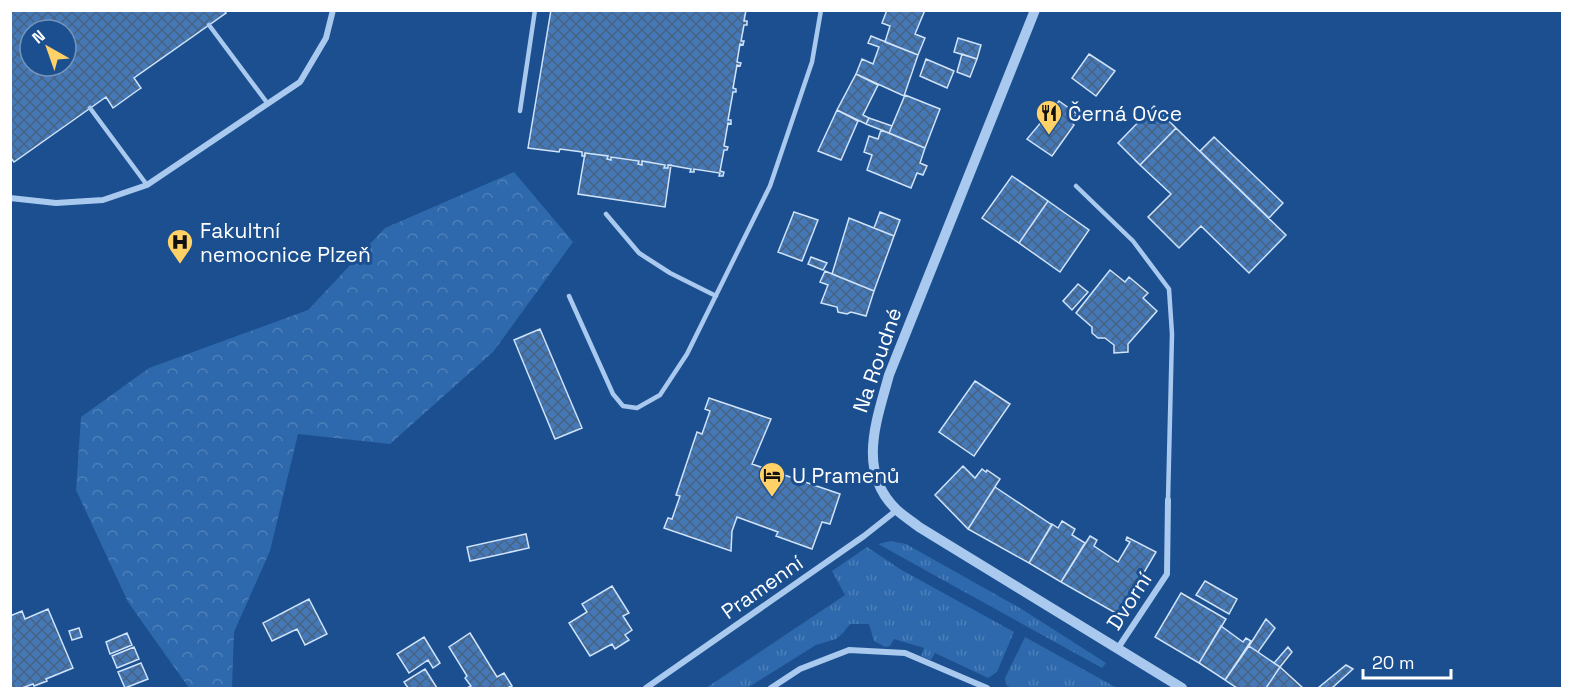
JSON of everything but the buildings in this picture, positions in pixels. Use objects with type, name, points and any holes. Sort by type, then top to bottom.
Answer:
[{"type":"street","points":[[10,198],[56,203],[103,200],[147,184],[300,82],[326,38],[333,10]]},
{"type":"street","name":"Na Roudné","points":[[1035,10],[889,375],[872,438],[872,454],[880,486],[897,510],[919,527],[1182,688]]},
{"type":"street","name":"Dvorní","points":[[1118,648],[1167,574],[1168,500]]},
{"type":"street","name":"Pramenní","points":[[646,688],[864,536],[897,510]]},
{"type":"street","points":[[771,688],[800,669],[849,650],[905,653],[987,688]]},
{"type":"lane","points":[[520,111],[535,10]]},
{"type":"lane","points":[[569,296],[613,394],[623,406],[637,408],[660,395],[687,354],[770,186],[812,62],[821,10]]},
{"type":"lane","points":[[209,25],[268,104]]},
{"type":"lane","points":[[90,108],[147,184]]},
{"type":"lane","points":[[1076,186],[1133,241],[1169,289],[1172,334],[1168,500]]},
{"type":"lane","points":[[606,214],[639,253],[670,273],[716,296]]},
{"type":"green space","points":[[514,172],[573,242],[493,352],[390,444],[298,434],[270,551],[234,632],[232,688],[189,688],[128,602],[76,490],[81,417],[149,368],[308,310],[385,228]]},
{"type":"green space","points":[[891,541],[906,544],[1020,608],[1106,663],[1102,668],[878,544]]},
{"type":"green space","points":[[867,547],[900,569],[1014,632],[997,672],[988,678],[935,653],[931,660],[921,656],[924,648],[894,639],[890,646],[885,647],[874,641],[869,624],[850,624],[836,639],[816,645],[747,688],[706,688],[845,595],[832,571]]},
{"type":"green space","points":[[1025,637],[1117,688],[1012,688],[1006,685],[1005,678]]},
{"type":"place","name":"Černá Ovce","points":[[1049,136]]},
{"type":"place","name":"Fakultní nemocnice Plzeň","points":[[180,265]]},
{"type":"place","name":"U Pramenů","points":[[772,498]]}]
